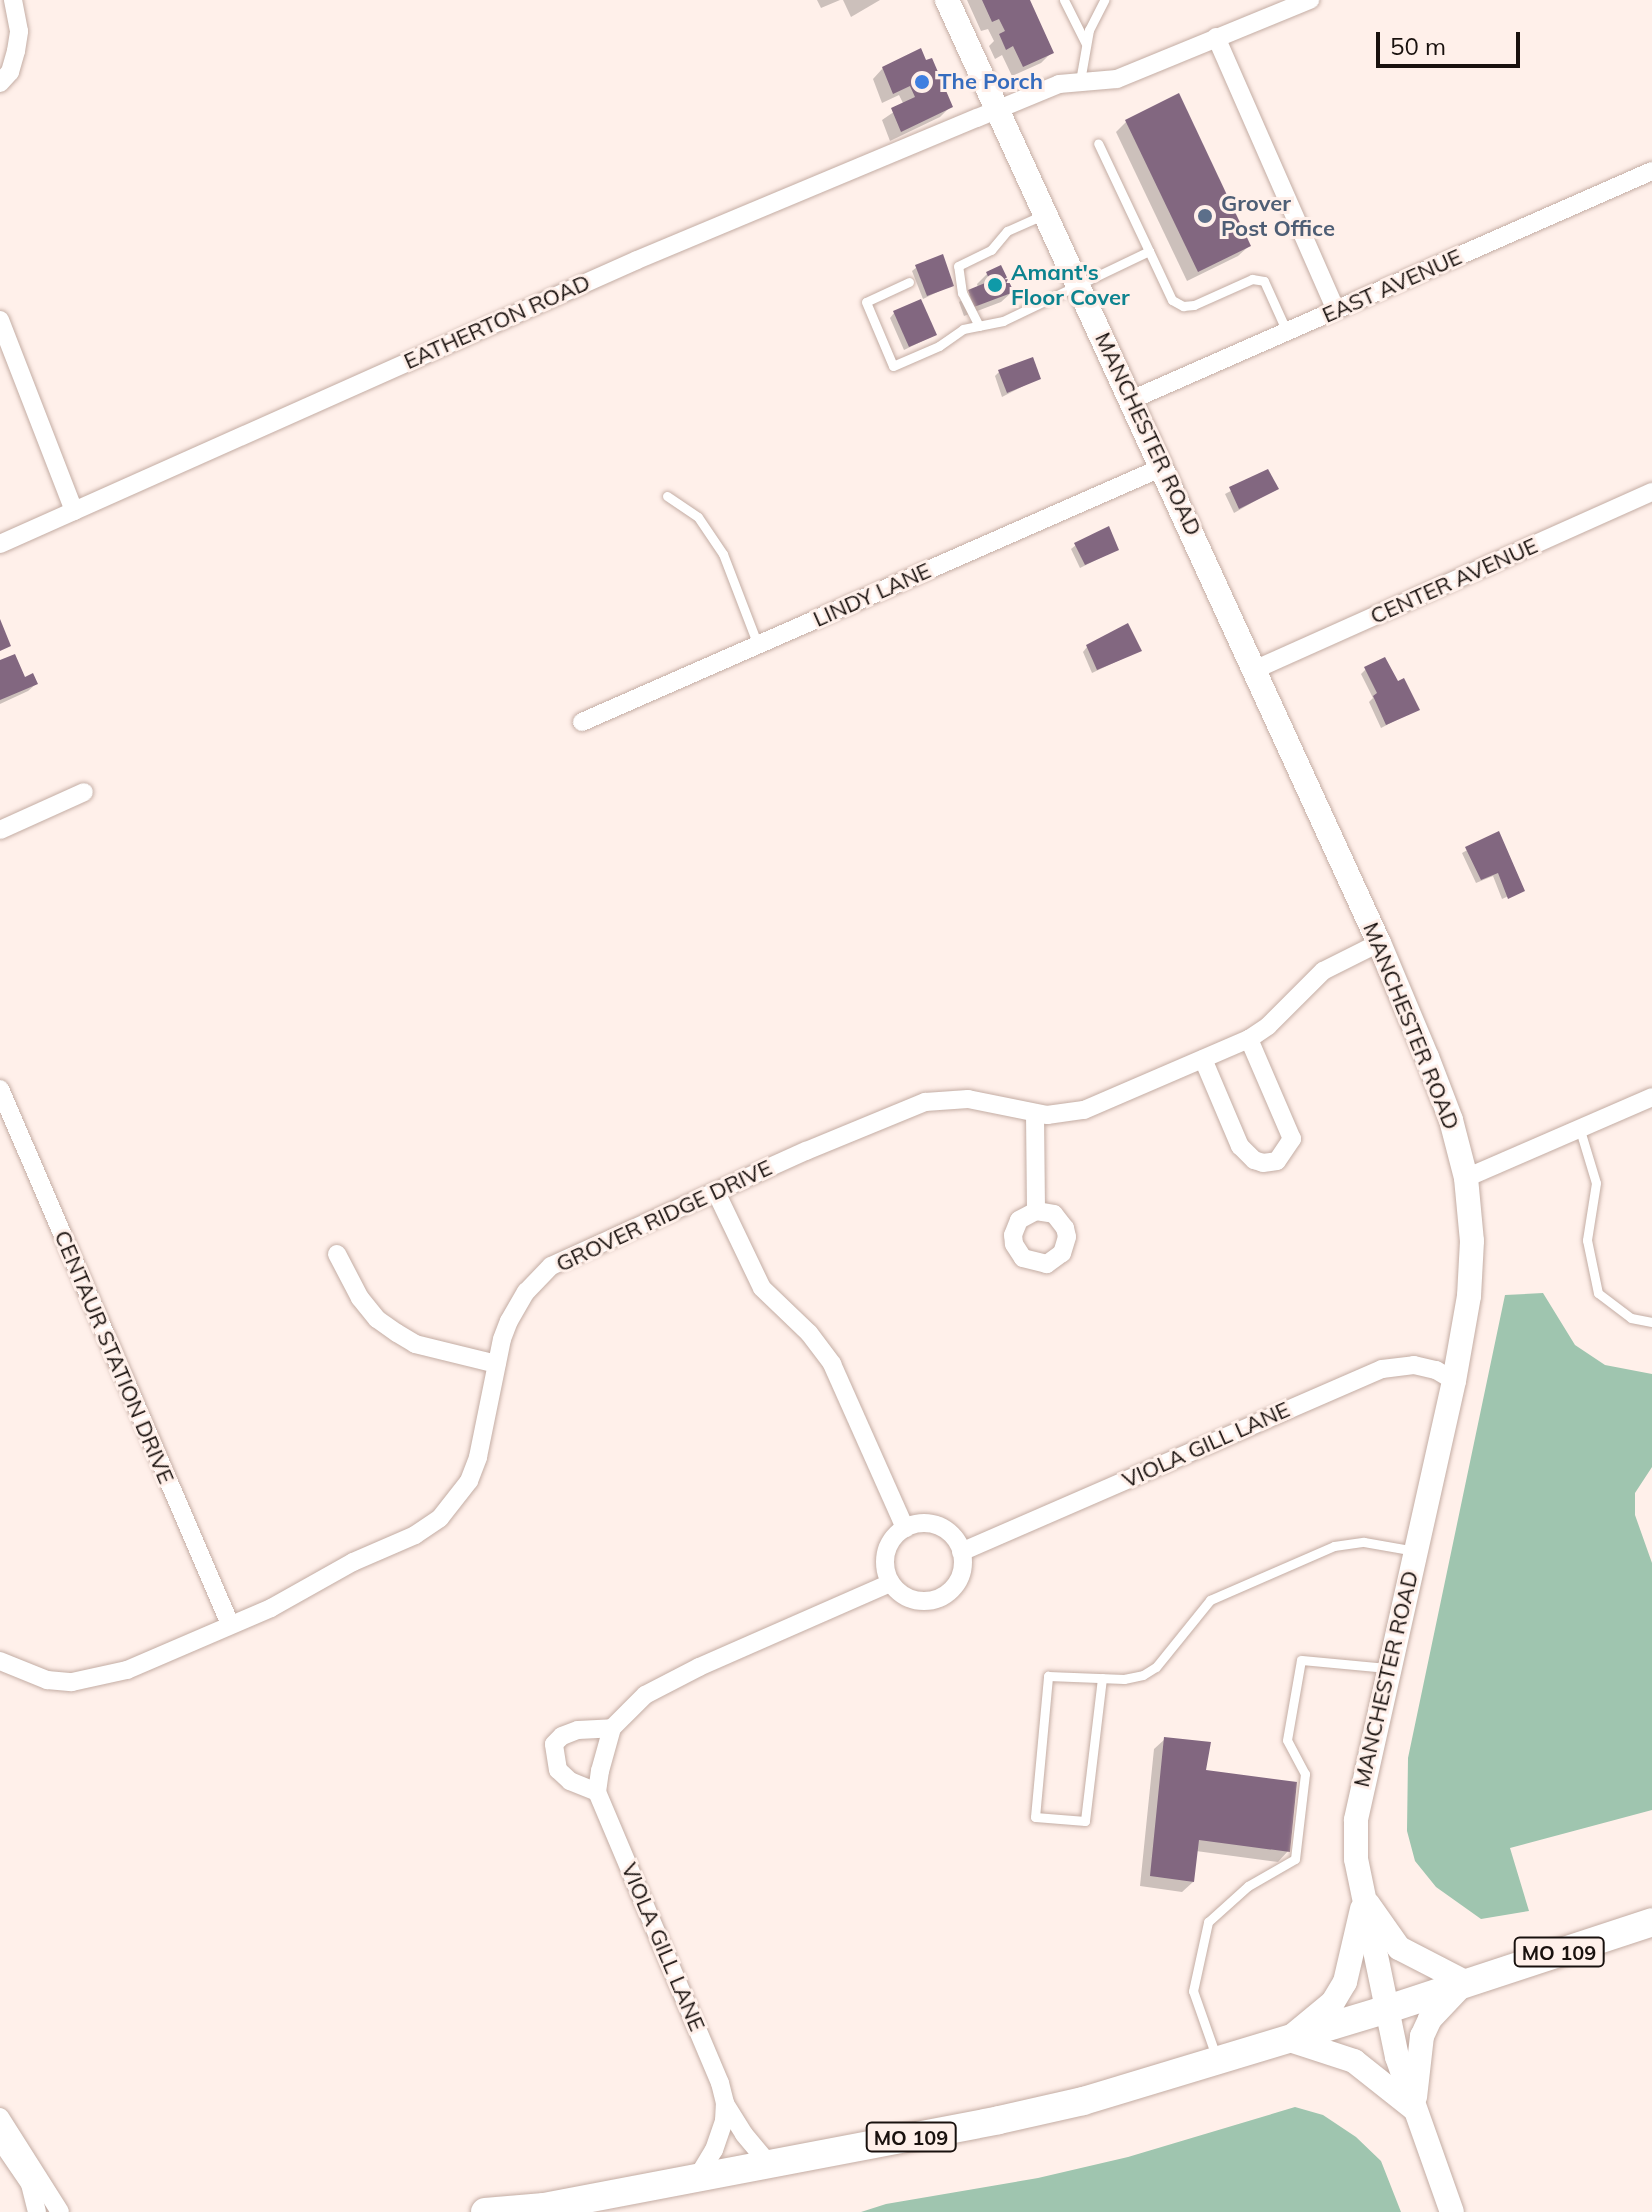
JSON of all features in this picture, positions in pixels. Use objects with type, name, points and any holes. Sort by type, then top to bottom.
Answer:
[{"type":"main road","name":"MO 109","points":[[485,2212],[536,2210],[999,2120],[1218,2062],[1652,1922]]},
{"type":"street","points":[[0,83],[10,72],[16,51],[19,31],[13,0]]},
{"type":"street","name":"MANCHESTER ROAD","points":[[947,0],[1379,943],[1451,1120],[1466,1178],[1472,1241],[1469,1296],[1454,1381],[1356,1820],[1356,1859],[1385,2010],[1414,2108],[1452,2212]]},
{"type":"street","name":"EATHERTON ROAD","points":[[0,544],[637,260],[1059,84],[1117,79],[1310,0]]},
{"type":"street","points":[[1216,37],[1336,310]]},
{"type":"street","name":"EAST AVENUE","points":[[1131,400],[1652,171]]},
{"type":"street","points":[[0,320],[74,511]]},
{"type":"street","name":"LINDY LANE","points":[[582,722],[1163,467]]},
{"type":"street","name":"CENTER AVENUE","points":[[1256,669],[1652,492]]},
{"type":"street","points":[[0,830],[84,792]]},
{"type":"street","name":"GROVER RIDGE DRIVE","points":[[0,1661],[47,1680],[90,1680],[127,1670],[271,1608],[353,1562],[415,1535],[440,1518],[469,1481],[478,1457],[509,1321],[526,1292],[551,1266],[925,1102],[968,1099],[1035,1114],[1084,1110],[1249,1039],[1268,1026],[1323,971],[1379,943]]},
{"type":"street","points":[[1203,1059],[1240,1146],[1254,1160],[1263,1163],[1277,1161],[1292,1139],[1249,1039]]},
{"type":"street","name":"CENTAUR STATION DRIVE","points":[[0,1089],[230,1624]]},
{"type":"street","points":[[1466,1178],[1652,1097]]},
{"type":"street","points":[[1035,1114],[1036,1211]]},
{"type":"street","points":[[716,1192],[762,1288],[809,1333],[832,1364],[905,1528]]},
{"type":"street","points":[[337,1254],[360,1298],[397,1333],[415,1344],[497,1364]]},
{"type":"street","name":"VIOLA GILL LANE","points":[[961,1552],[1382,1369],[1414,1365],[1436,1370],[1454,1381]]},
{"type":"street","points":[[916,1524],[939,1527],[949,1533],[961,1552],[960,1577],[954,1587],[933,1600],[909,1599],[890,1583],[885,1558],[888,1546],[905,1528],[916,1524]]},
{"type":"street","points":[[612,1728],[578,1730],[562,1736],[554,1744],[558,1770],[570,1781],[597,1792],[612,1728],[645,1695],[699,1667],[890,1583]]},
{"type":"street","name":"VIOLA GILL LANE","points":[[597,1792],[720,2083],[725,2103],[744,2134],[769,2164]]},
{"type":"street","points":[[1364,1899],[1399,1948],[1465,1982],[1430,2019],[1422,2036],[1414,2108]]},
{"type":"street","points":[[1287,2039],[1333,2002],[1345,1982],[1364,1899]]},
{"type":"street","points":[[1287,2039],[1354,2061],[1414,2108]]},
{"type":"street","points":[[697,2178],[714,2150],[724,2121],[725,2103]]},
{"type":"street","points":[[0,2117],[60,2212]]},
{"type":"street","points":[[0,2140],[30,2184],[37,2212]]},
{"type":"lane","points":[[1064,0],[1086,44]]},
{"type":"lane","points":[[1080,81],[1089,30],[1104,0]]},
{"type":"lane","points":[[1098,143],[1172,300],[1183,306],[1194,305],[1252,279],[1264,281],[1287,332]]},
{"type":"lane","points":[[979,326],[962,293],[958,266],[991,250],[1007,231],[1046,213]]},
{"type":"lane","points":[[909,282],[866,302],[893,366],[939,346],[963,329],[1003,321],[1149,251]]},
{"type":"lane","points":[[667,496],[698,517],[723,554],[758,645]]},
{"type":"lane","points":[[1580,1130],[1596,1183],[1587,1240],[1598,1293],[1631,1318],[1652,1322]]},
{"type":"lane","points":[[1102,1678],[1085,1821],[1035,1817],[1048,1676],[1102,1678],[1143,1675],[1156,1667],[1210,1600],[1334,1546],[1364,1542],[1415,1551]]},
{"type":"lane","points":[[1218,2062],[1193,1991],[1208,1922],[1248,1886],[1295,1859],[1305,1774],[1287,1740],[1301,1660],[1388,1668]]},
{"type":"green space","points":[[1543,1293],[1575,1345],[1605,1365],[1652,1374],[1652,1467],[1635,1493],[1635,1515],[1652,1563],[1652,1810],[1510,1848],[1529,1911],[1481,1919],[1436,1887],[1415,1861],[1407,1831],[1408,1758],[1505,1295]]},
{"type":"green space","points":[[1295,2107],[1323,2115],[1356,2137],[1381,2161],[1401,2212],[861,2212],[886,2204],[1038,2178],[1128,2157]]},
{"type":"building","points":[[982,0],[1030,0],[1054,53],[1023,67],[1013,46],[1006,50],[999,34],[1005,31],[999,19],[992,22]]},
{"type":"building","points":[[921,48],[926,60],[932,58],[953,107],[901,132],[891,108],[915,97],[910,86],[893,94],[882,67]]},
{"type":"building","points":[[1179,93],[1251,246],[1198,272],[1125,120]]},
{"type":"building","points":[[943,254],[954,286],[927,296],[915,265]]},
{"type":"building","name":"Amant's Floor Cover","points":[[1001,265],[1014,292],[974,307],[968,290],[990,281],[986,272]]},
{"type":"building","points":[[921,299],[937,335],[909,347],[893,311]]},
{"type":"building","points":[[1033,357],[1041,379],[1007,393],[998,370]]},
{"type":"building","points":[[1268,469],[1279,489],[1239,509],[1229,487]]},
{"type":"building","points":[[1109,526],[1119,550],[1085,565],[1074,543]]},
{"type":"building","points":[[0,619],[11,646],[0,651]]},
{"type":"building","points":[[1128,623],[1142,651],[1097,670],[1086,645]]},
{"type":"building","points":[[15,654],[25,677],[33,673],[38,684],[0,700],[0,660]]},
{"type":"building","points":[[1385,657],[1398,681],[1404,678],[1420,710],[1386,725],[1373,696],[1377,693],[1364,667]]},
{"type":"building","points":[[1499,831],[1525,891],[1508,899],[1498,873],[1481,880],[1465,847]]},
{"type":"building","points":[[1164,1737],[1211,1742],[1206,1770],[1297,1782],[1290,1852],[1199,1840],[1194,1882],[1150,1876]]},
{"type":"place","name":"The Porch","points":[[922,82]]},
{"type":"place","name":"Grover Post Office","points":[[1205,216]]},
{"type":"place","name":"Amant's Floor Cover","points":[[995,285]]}]
